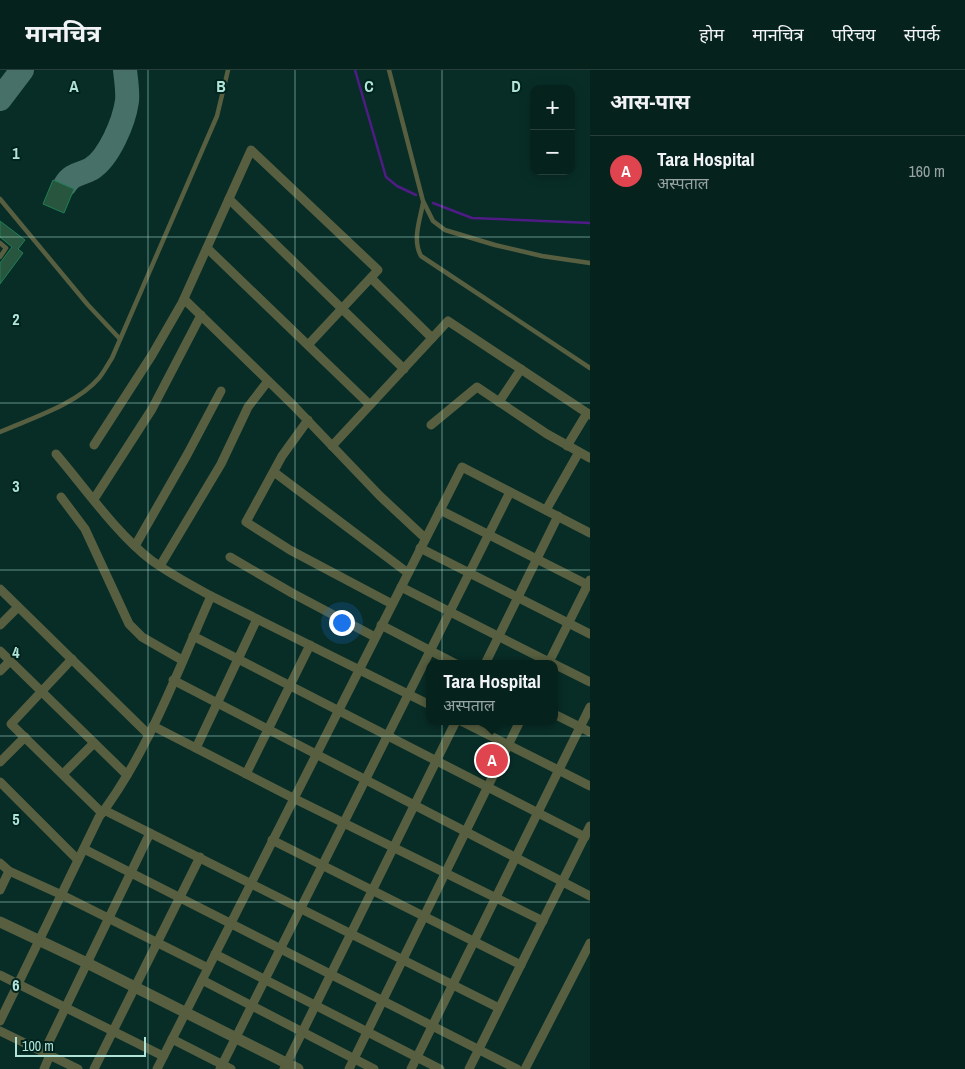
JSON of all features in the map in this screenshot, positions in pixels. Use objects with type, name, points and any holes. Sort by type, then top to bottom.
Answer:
[{"type":"street","points":[[94,445],[152,355],[184,299],[251,150],[378,270],[308,346]]},
{"type":"street","points":[[229,199],[404,369]]},
{"type":"street","points":[[207,248],[370,405]]},
{"type":"street","points":[[371,278],[432,338]]},
{"type":"street","points":[[184,299],[308,420],[380,496],[425,538]]},
{"type":"street","points":[[94,499],[152,409],[201,315]]},
{"type":"street","points":[[332,446],[448,321],[588,414],[567,446]]},
{"type":"street","points":[[499,402],[521,369]]},
{"type":"street","points":[[160,566],[221,464],[248,407],[268,381]]},
{"type":"street","points":[[431,425],[477,387],[547,434],[590,458]]},
{"type":"street","points":[[135,546],[221,391]]},
{"type":"street","points":[[308,420],[282,456],[246,522],[290,550],[392,604]]},
{"type":"street","points":[[546,510],[579,452]]},
{"type":"street","points":[[56,454],[127,539],[160,566],[211,596],[426,703]]},
{"type":"street","points":[[160,1068],[163,1056],[462,467],[590,533]]},
{"type":"street","points":[[274,472],[408,572]]},
{"type":"street","points":[[172,1039],[225,1068],[236,1038],[510,492]]},
{"type":"street","points":[[62,497],[85,529],[129,624],[142,637],[182,660]]},
{"type":"street","points":[[440,510],[589,583],[552,660]]},
{"type":"street","points":[[487,660],[558,516]]},
{"type":"street","points":[[420,548],[590,634]]},
{"type":"street","points":[[230,557],[285,589],[375,636]]},
{"type":"street","points":[[401,587],[545,660]]},
{"type":"street","points":[[0,589],[149,735]]},
{"type":"street","points":[[0,1021],[103,811],[118,792],[149,735],[211,596]]},
{"type":"street","points":[[0,625],[18,607]]},
{"type":"street","points":[[196,748],[257,619]]},
{"type":"street","points":[[381,625],[449,660]]},
{"type":"street","points":[[193,636],[585,836]]},
{"type":"street","points":[[246,774],[310,645]]},
{"type":"street","points":[[0,652],[127,775]]},
{"type":"street","points":[[72,659],[11,724],[103,811],[150,832],[499,1008]]},
{"type":"street","points":[[0,670],[10,661]]},
{"type":"street","points":[[558,666],[590,682]]},
{"type":"street","points":[[173,680],[590,896]]},
{"type":"street","points":[[411,1069],[590,707]]},
{"type":"street","points":[[558,716],[590,732]]},
{"type":"street","points":[[286,1066],[454,725]]},
{"type":"street","points":[[469,725],[590,786]]},
{"type":"street","points":[[349,1069],[518,725]]},
{"type":"street","points":[[153,726],[293,798],[543,921]]},
{"type":"street","points":[[0,762],[25,737]]},
{"type":"street","points":[[63,774],[94,743]]},
{"type":"street","points":[[0,782],[78,860]]},
{"type":"street","points":[[469,1069],[590,826]]},
{"type":"street","points":[[44,1069],[47,1054],[66,1008],[150,832]]},
{"type":"street","points":[[272,840],[521,965]]},
{"type":"street","points":[[84,849],[517,1069]]},
{"type":"street","points":[[94,1069],[200,858]]},
{"type":"street","points":[[0,863],[9,871],[62,895],[208,968]]},
{"type":"street","points":[[0,890],[9,871]]},
{"type":"street","points":[[0,922],[135,987],[236,1038],[286,1066],[298,1069]]},
{"type":"street","points":[[525,1069],[590,943]]},
{"type":"street","points":[[215,954],[440,1069]]},
{"type":"street","points":[[0,975],[163,1056]]},
{"type":"street","points":[[202,980],[374,1069]]},
{"type":"street","points":[[0,1031],[78,1069]]},
{"type":"lane","points":[[0,432],[49,411],[82,393],[100,377],[112,358],[217,116],[228,70]]},
{"type":"lane","points":[[389,70],[424,201],[433,221],[445,230],[495,246],[542,256],[590,263]]},
{"type":"lane","points":[[0,199],[88,306],[120,339]]},
{"type":"lane","points":[[424,201],[416,238],[417,249],[421,256],[590,368]]},
{"type":"lane","points":[[0,243],[6,248],[0,257]]},
{"type":"building","points":[[53,180],[74,189],[64,213],[43,204]]},
{"type":"building","points":[[0,221],[25,240],[18,249],[23,253],[0,284],[0,263],[12,247],[0,237]]},
{"type":"building","points":[[491,752],[496,755],[490,767],[485,764]]},
{"type":"waterway","points":[[355,70],[386,177],[397,186],[416,195]]},
{"type":"waterway","points":[[433,203],[472,218],[590,223]]},
{"type":"taxiway","points":[[0,99],[22,70]]},
{"type":"taxiway","points":[[65,185],[73,176],[98,164],[115,139],[123,119],[127,101],[125,70]]},
{"type":"place","name":"Tara Hospital","points":[[492,760]]}]
